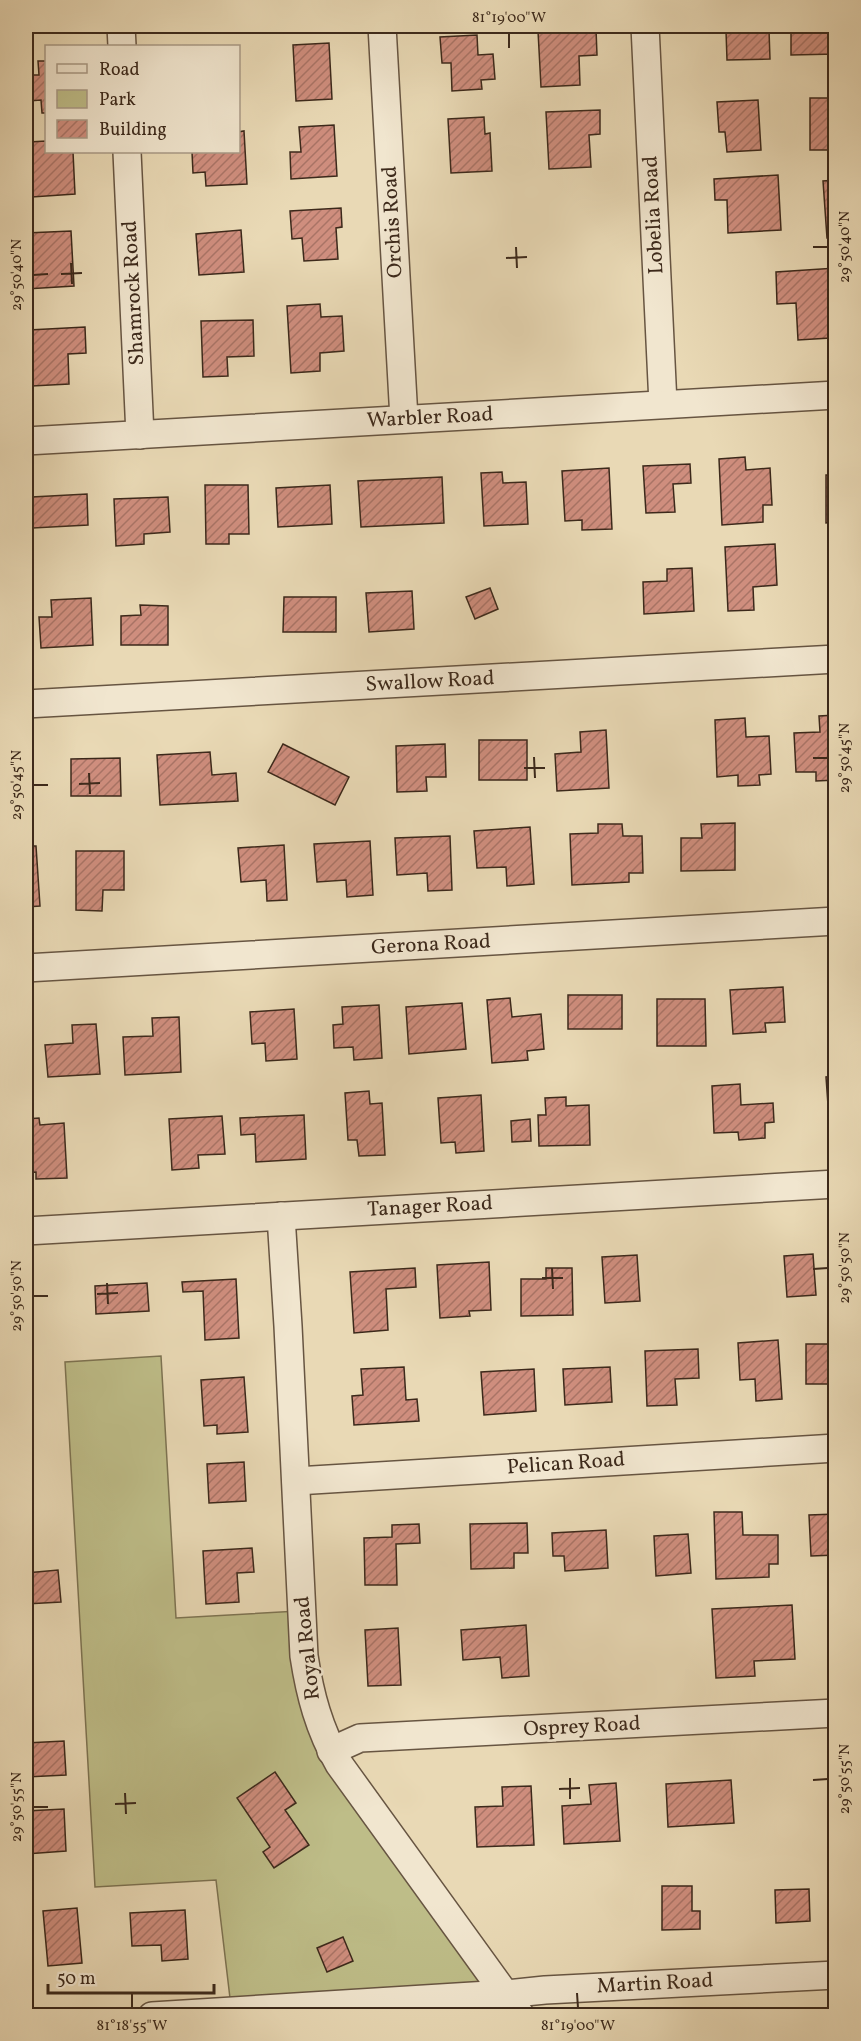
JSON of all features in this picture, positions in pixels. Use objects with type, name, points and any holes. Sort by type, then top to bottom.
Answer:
[{"type":"street","points":[[120,26],[122,45]]},
{"type":"street","name":"Orchis Road","points":[[382,26],[404,419]]},
{"type":"street","name":"Lobelia Road","points":[[645,26],[663,404]]},
{"type":"street","name":"Shamrock Road","points":[[127,153],[140,435]]},
{"type":"street","name":"Warbler Road","points":[[26,441],[836,394]]},
{"type":"street","name":"Swallow Road","points":[[26,705],[836,659]]},
{"type":"street","name":"Gerona Road","points":[[26,968],[836,921]]},
{"type":"street","name":"Tanager Road","points":[[26,1231],[836,1184]]},
{"type":"street","name":"Royal Road","points":[[281,1216],[306,1667],[318,1719],[332,1751],[521,2016]]},
{"type":"street","name":"Pelican Road","points":[[296,1481],[836,1448]]},
{"type":"street","name":"Osprey Road","points":[[332,1751],[360,1738],[836,1713]]},
{"type":"street","name":"Martin Road","points":[[152,2016],[231,2013],[545,1990],[836,1975]]},
{"type":"green space","points":[[161,1356],[176,1618],[298,1611],[308,1698],[505,1990],[232,2015],[216,1880],[95,1887],[65,1362]]},
{"type":"building","points":[[596,29],[597,55],[579,56],[580,85],[541,87],[538,31]]},
{"type":"building","points":[[836,29],[836,54],[791,55],[791,30]]},
{"type":"building","points":[[769,30],[770,59],[727,60],[726,31]]},
{"type":"building","points":[[477,35],[478,55],[493,54],[495,79],[481,80],[482,89],[452,91],[451,63],[442,63],[440,37]]},
{"type":"building","points":[[329,43],[332,99],[296,101],[293,45]]},
{"type":"building","points":[[38,61],[45,61],[45,113],[42,113],[41,100],[29,101],[27,75],[39,75]]},
{"type":"building","points":[[810,98],[836,98],[836,150],[810,150]]},
{"type":"building","points":[[758,100],[761,150],[727,152],[725,132],[719,132],[717,102]]},
{"type":"building","points":[[600,110],[600,134],[589,135],[591,167],[549,169],[546,112]]},
{"type":"building","points":[[484,117],[485,134],[490,133],[492,171],[451,173],[448,119]]},
{"type":"building","points":[[334,125],[337,176],[291,179],[290,152],[301,152],[299,127]]},
{"type":"building","points":[[244,131],[247,184],[206,186],[205,172],[193,173],[192,153],[240,153],[240,132]]},
{"type":"building","points":[[45,141],[45,153],[73,153],[75,194],[32,197],[29,142]]},
{"type":"building","points":[[778,175],[781,230],[728,233],[727,200],[715,200],[714,179]]},
{"type":"building","points":[[836,180],[836,238],[827,238],[823,181]]},
{"type":"building","points":[[341,208],[342,227],[336,228],[338,259],[304,261],[302,238],[292,239],[290,211]]},
{"type":"building","points":[[241,230],[244,272],[199,275],[196,234]]},
{"type":"building","points":[[71,231],[74,286],[26,289],[26,233]]},
{"type":"building","points":[[836,268],[836,301],[828,302],[830,338],[798,340],[796,303],[777,304],[776,272]]},
{"type":"building","points":[[320,304],[321,317],[342,316],[344,351],[320,353],[320,371],[291,373],[287,306]]},
{"type":"building","points":[[253,320],[254,356],[227,357],[228,376],[203,377],[201,321]]},
{"type":"building","points":[[85,327],[86,353],[68,354],[69,384],[32,386],[29,330]]},
{"type":"building","points":[[745,457],[746,470],[770,468],[772,505],[763,505],[763,522],[722,525],[719,459]]},
{"type":"building","points":[[690,464],[691,483],[673,484],[675,512],[646,513],[643,466]]},
{"type":"building","points":[[609,468],[612,529],[582,530],[582,520],[565,521],[562,471]]},
{"type":"building","points":[[502,472],[503,483],[526,482],[528,524],[484,526],[481,473]]},
{"type":"building","points":[[826,475],[836,475],[836,522],[826,523]]},
{"type":"building","points":[[442,477],[444,523],[361,527],[358,481]]},
{"type":"building","points":[[205,485],[248,485],[249,534],[229,534],[229,544],[206,544]]},
{"type":"building","points":[[330,485],[332,524],[278,527],[276,488]]},
{"type":"building","points":[[87,494],[88,525],[33,528],[32,497]]},
{"type":"building","points":[[168,497],[170,532],[144,534],[144,544],[116,546],[114,499]]},
{"type":"building","points":[[775,544],[777,585],[753,587],[754,610],[728,611],[725,547]]},
{"type":"building","points":[[692,568],[694,611],[644,614],[643,582],[667,581],[667,569]]},
{"type":"building","points":[[490,588],[498,609],[475,619],[466,597]]},
{"type":"building","points":[[412,591],[414,629],[369,632],[366,593]]},
{"type":"building","points":[[284,597],[336,597],[336,632],[283,632]]},
{"type":"building","points":[[91,598],[93,645],[41,648],[39,617],[52,617],[51,600]]},
{"type":"building","points":[[140,605],[168,606],[168,645],[121,645],[121,616],[141,615]]},
{"type":"building","points":[[836,715],[836,780],[816,781],[816,772],[796,772],[794,733],[820,732],[819,716]]},
{"type":"building","points":[[745,718],[746,737],[769,736],[771,774],[759,775],[760,785],[738,786],[738,775],[717,777],[715,720]]},
{"type":"building","points":[[606,730],[609,788],[557,791],[555,754],[581,752],[580,732]]},
{"type":"building","points":[[479,740],[527,740],[527,780],[479,780]]},
{"type":"building","points":[[283,744],[349,777],[335,805],[268,772]]},
{"type":"building","points":[[445,744],[446,777],[426,777],[427,791],[397,792],[396,746]]},
{"type":"building","points":[[210,752],[212,775],[236,773],[238,801],[160,805],[157,755]]},
{"type":"building","points":[[120,758],[121,796],[71,796],[71,759]]},
{"type":"building","points":[[735,823],[735,870],[681,871],[681,838],[702,838],[701,824]]},
{"type":"building","points":[[598,824],[622,824],[623,836],[642,836],[643,873],[629,873],[629,882],[572,885],[570,834],[598,833]]},
{"type":"building","points":[[530,827],[534,884],[507,886],[506,867],[477,868],[474,831]]},
{"type":"building","points":[[450,836],[452,890],[428,891],[427,873],[397,875],[395,838]]},
{"type":"building","points":[[370,841],[373,895],[347,897],[346,880],[317,882],[314,844]]},
{"type":"building","points":[[284,845],[287,900],[267,901],[266,880],[241,882],[238,848]]},
{"type":"building","points":[[26,846],[36,846],[40,906],[26,907]]},
{"type":"building","points":[[76,851],[124,851],[124,890],[103,890],[102,911],[76,910]]},
{"type":"building","points":[[783,987],[785,1022],[765,1023],[766,1032],[733,1034],[730,990]]},
{"type":"building","points":[[568,995],[622,995],[622,1029],[568,1029]]},
{"type":"building","points":[[510,998],[512,1017],[541,1014],[544,1049],[527,1051],[528,1060],[492,1063],[487,1000]]},
{"type":"building","points":[[657,999],[705,999],[706,1046],[657,1046]]},
{"type":"building","points":[[462,1003],[466,1049],[409,1054],[406,1007]]},
{"type":"building","points":[[379,1005],[382,1058],[354,1060],[353,1047],[334,1048],[333,1025],[343,1024],[342,1007]]},
{"type":"building","points":[[294,1009],[297,1059],[266,1061],[265,1043],[252,1044],[250,1012]]},
{"type":"building","points":[[179,1017],[181,1072],[125,1075],[123,1037],[153,1036],[152,1018]]},
{"type":"building","points":[[96,1024],[100,1074],[48,1077],[45,1045],[73,1043],[72,1025]]},
{"type":"building","points":[[836,1076],[836,1119],[829,1119],[826,1077]]},
{"type":"building","points":[[740,1084],[741,1105],[773,1103],[774,1122],[765,1123],[765,1138],[739,1140],[738,1132],[714,1133],[712,1086]]},
{"type":"building","points":[[369,1091],[370,1104],[382,1103],[385,1155],[359,1156],[357,1140],[348,1140],[345,1093]]},
{"type":"building","points":[[481,1095],[484,1151],[456,1153],[455,1142],[441,1143],[438,1098]]},
{"type":"building","points":[[566,1097],[566,1106],[589,1105],[590,1145],[539,1146],[538,1115],[546,1115],[545,1098]]},
{"type":"building","points":[[304,1115],[306,1159],[256,1162],[255,1134],[241,1135],[240,1118]]},
{"type":"building","points":[[222,1116],[225,1154],[198,1155],[199,1168],[172,1170],[169,1119]]},
{"type":"building","points":[[39,1118],[40,1125],[64,1123],[67,1178],[36,1179],[36,1172],[26,1173],[26,1119]]},
{"type":"building","points":[[530,1119],[531,1141],[512,1142],[511,1121]]},
{"type":"building","points":[[813,1254],[816,1295],[787,1297],[784,1256]]},
{"type":"building","points":[[637,1255],[640,1301],[605,1303],[602,1257]]},
{"type":"building","points":[[489,1262],[491,1310],[469,1311],[470,1316],[440,1318],[437,1265]]},
{"type":"building","points":[[415,1268],[416,1287],[386,1289],[388,1330],[354,1333],[350,1272]]},
{"type":"building","points":[[546,1268],[572,1268],[573,1315],[521,1316],[521,1279],[546,1279]]},
{"type":"building","points":[[236,1279],[239,1338],[205,1340],[203,1291],[183,1292],[182,1282]]},
{"type":"building","points":[[147,1283],[149,1311],[96,1314],[95,1286]]},
{"type":"building","points":[[778,1340],[782,1399],[756,1401],[755,1379],[740,1380],[738,1343]]},
{"type":"building","points":[[806,1344],[836,1344],[836,1384],[806,1384]]},
{"type":"building","points":[[698,1349],[699,1378],[675,1379],[677,1405],[647,1406],[645,1351]]},
{"type":"building","points":[[404,1367],[406,1400],[417,1399],[419,1421],[354,1425],[352,1396],[363,1395],[361,1369]]},
{"type":"building","points":[[610,1367],[612,1402],[565,1405],[563,1369]]},
{"type":"building","points":[[534,1369],[536,1411],[484,1415],[481,1372]]},
{"type":"building","points":[[244,1377],[248,1432],[217,1434],[217,1425],[204,1426],[201,1380]]},
{"type":"building","points":[[244,1462],[246,1501],[209,1503],[207,1464]]},
{"type":"building","points":[[714,1512],[742,1512],[743,1535],[778,1535],[778,1564],[769,1564],[769,1577],[716,1579]]},
{"type":"building","points":[[836,1514],[836,1555],[811,1556],[809,1515]]},
{"type":"building","points":[[527,1523],[528,1553],[514,1553],[514,1568],[471,1569],[470,1524]]},
{"type":"building","points":[[419,1524],[420,1543],[396,1544],[397,1585],[365,1585],[364,1538],[392,1537],[392,1525]]},
{"type":"building","points":[[606,1530],[608,1568],[565,1571],[564,1556],[553,1556],[552,1533]]},
{"type":"building","points":[[688,1534],[691,1573],[656,1576],[654,1536]]},
{"type":"building","points":[[252,1548],[254,1572],[237,1573],[239,1602],[206,1604],[203,1551]]},
{"type":"building","points":[[58,1570],[61,1602],[26,1604],[26,1573]]},
{"type":"building","points":[[792,1605],[795,1659],[754,1661],[755,1676],[716,1678],[712,1609]]},
{"type":"building","points":[[526,1625],[529,1676],[502,1678],[500,1657],[463,1660],[461,1630]]},
{"type":"building","points":[[398,1628],[401,1685],[368,1686],[365,1630]]},
{"type":"building","points":[[64,1741],[66,1775],[26,1777],[26,1743]]},
{"type":"building","points":[[275,1772],[296,1803],[285,1810],[309,1845],[274,1868],[263,1852],[270,1847],[237,1798]]},
{"type":"building","points":[[731,1780],[734,1823],[668,1827],[666,1784]]},
{"type":"building","points":[[616,1783],[620,1841],[564,1844],[562,1806],[591,1804],[589,1785]]},
{"type":"building","points":[[531,1786],[534,1845],[477,1847],[475,1807],[503,1806],[502,1787]]},
{"type":"building","points":[[64,1809],[66,1851],[26,1854],[26,1811]]},
{"type":"building","points":[[662,1886],[692,1886],[692,1911],[700,1911],[700,1929],[662,1930]]},
{"type":"building","points":[[809,1889],[810,1921],[776,1923],[775,1890]]},
{"type":"building","points":[[77,1908],[82,1963],[48,1966],[43,1911]]},
{"type":"building","points":[[185,1910],[188,1959],[162,1961],[161,1945],[132,1946],[130,1913]]},
{"type":"building","points":[[343,1937],[353,1961],[327,1972],[317,1948]]}]
